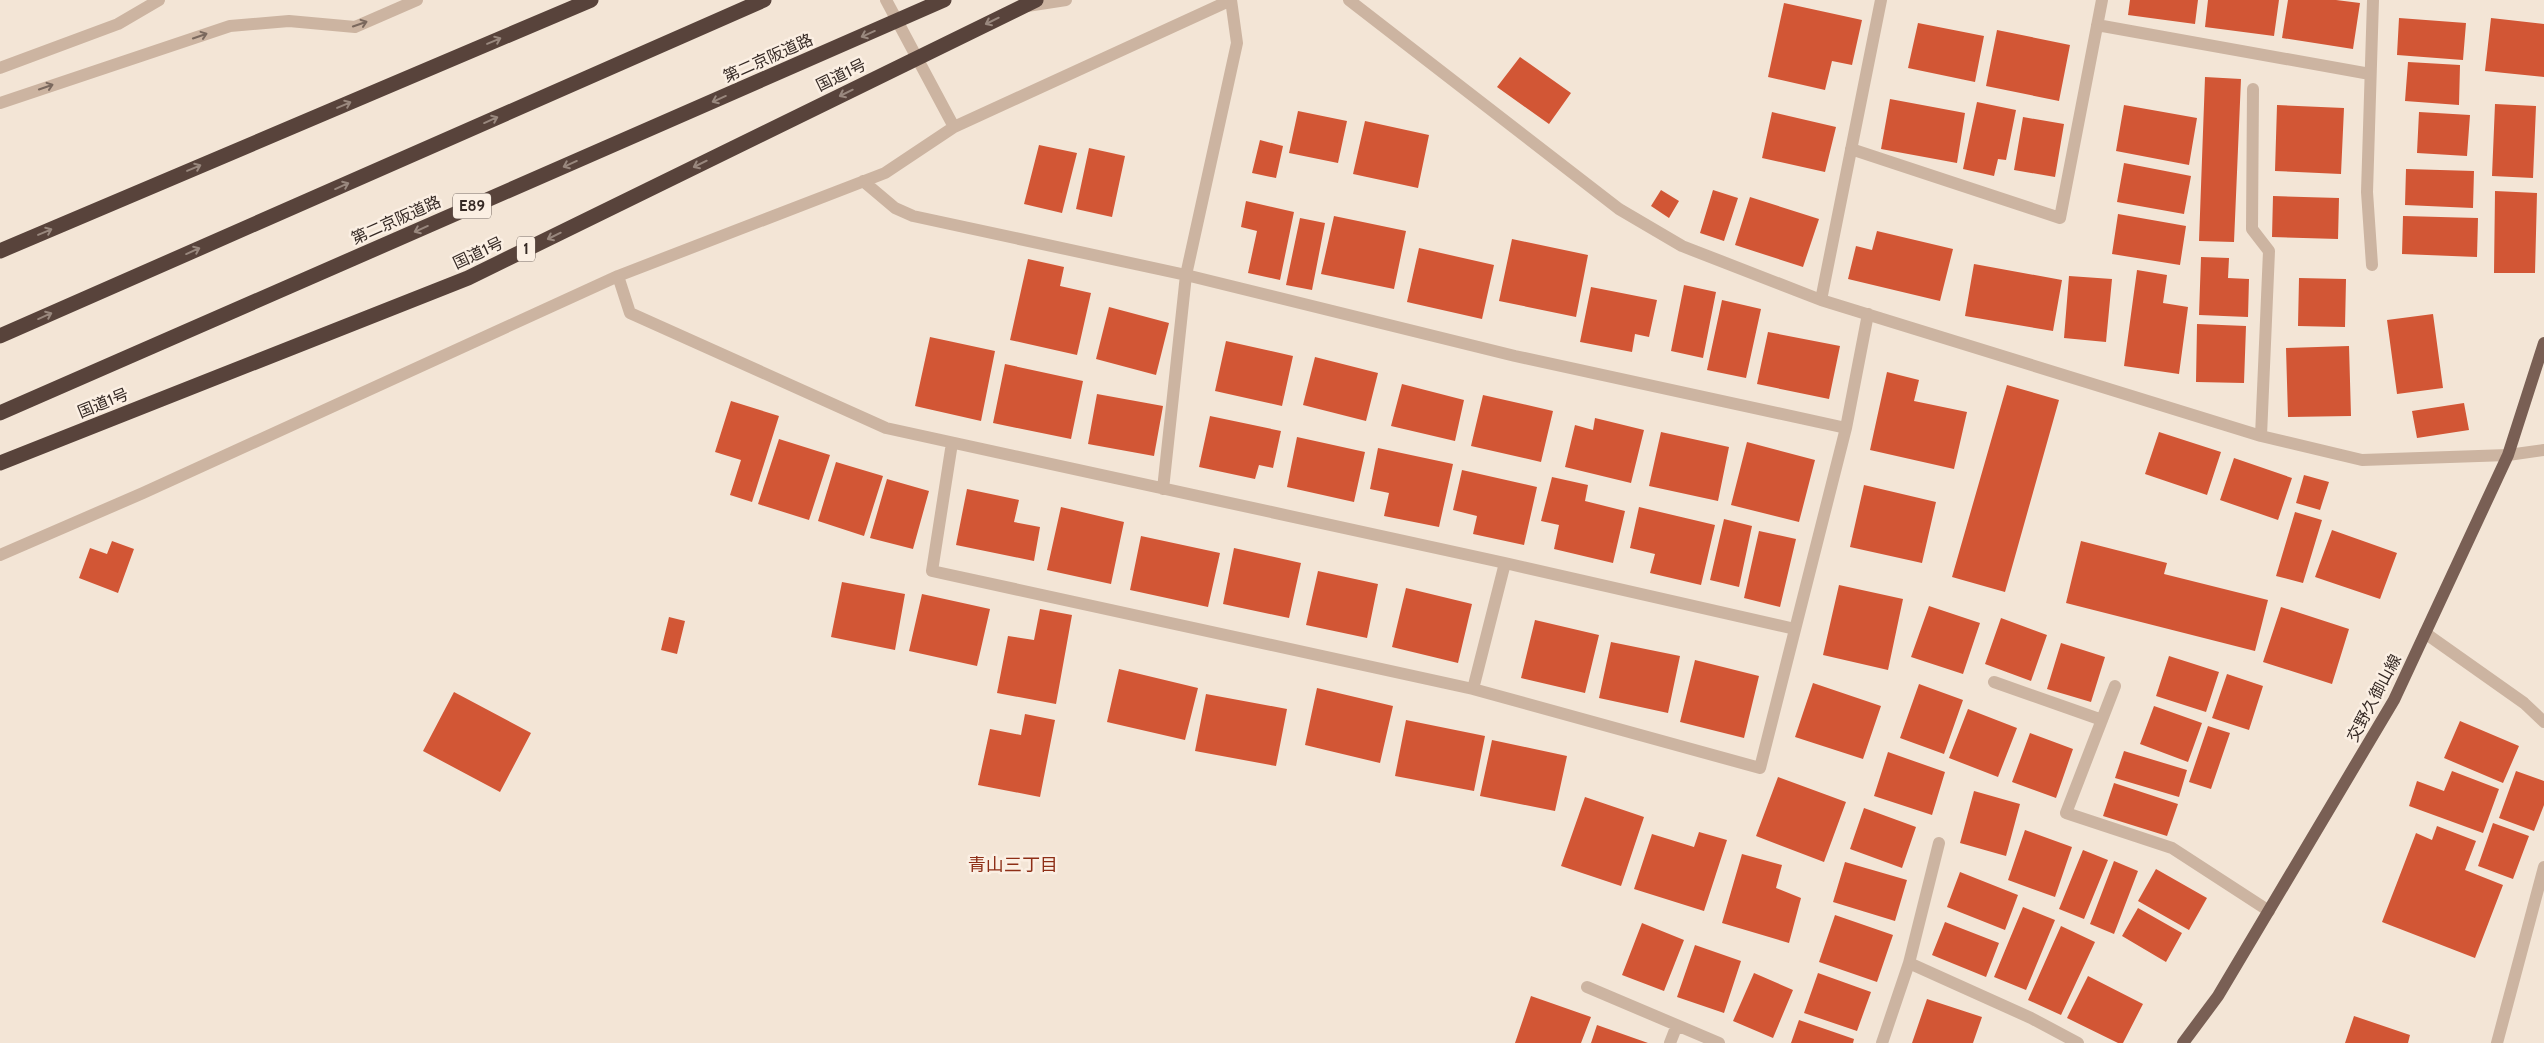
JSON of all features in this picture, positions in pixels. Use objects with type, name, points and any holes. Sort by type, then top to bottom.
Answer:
[{"type":"highway","points":[[0,251],[591,0]]},
{"type":"highway","points":[[0,336],[764,0]]},
{"type":"highway","name":"第二京阪道路","points":[[0,412],[944,0]]},
{"type":"highway","name":"国道1号","points":[[0,463],[468,278],[1036,0]]},
{"type":"main road","name":"交野久御山線","points":[[2182,1043],[2218,996],[2394,700],[2508,455],[2544,343]]},
{"type":"street","points":[[0,68],[118,24],[159,0]]},
{"type":"street","points":[[0,103],[230,26],[289,21],[355,27],[417,0]]},
{"type":"street","points":[[886,0],[954,127]]},
{"type":"street","points":[[1021,6],[1066,0]]},
{"type":"street","points":[[0,555],[152,489],[618,276],[885,173],[954,127],[1231,0],[1236,43],[1186,275],[1163,489]]},
{"type":"street","points":[[1349,0],[1619,210],[1682,246],[1821,300],[2261,436],[2362,460],[2508,455],[2544,450]]},
{"type":"street","points":[[1821,300],[1881,0]]},
{"type":"street","points":[[1851,149],[2060,218],[2102,0]]},
{"type":"street","points":[[2372,265],[2366,192],[2373,0]]},
{"type":"street","points":[[2097,26],[2370,74]]},
{"type":"street","points":[[2253,89],[2252,229],[2270,251],[2261,436]]},
{"type":"street","points":[[862,181],[895,208],[913,216],[1186,275],[1515,356],[1846,428]]},
{"type":"street","points":[[618,276],[630,313],[886,428],[1505,563],[1794,629]]},
{"type":"street","points":[[952,443],[932,571],[1473,689],[1760,768],[1846,428],[1868,314]]},
{"type":"street","points":[[1473,689],[1505,563]]},
{"type":"street","points":[[2425,633],[2524,703],[2544,722]]},
{"type":"street","points":[[1994,682],[2102,720]]},
{"type":"street","points":[[2115,686],[2066,813],[2172,848],[2269,911]]},
{"type":"street","points":[[1882,1043],[1909,963],[1939,843]]},
{"type":"street","points":[[2497,1043],[2544,867]]},
{"type":"street","points":[[1909,963],[2031,1018],[2078,1043]]},
{"type":"street","points":[[1587,987],[1719,1043]]},
{"type":"street","points":[[1670,1043],[1677,1025]]},
{"type":"building","points":[[2130,0],[2198,0],[2195,24],[2128,15]]},
{"type":"building","points":[[2208,0],[2279,0],[2274,36],[2205,27]]},
{"type":"building","points":[[2288,0],[2336,0],[2360,3],[2353,49],[2282,38]]},
{"type":"building","points":[[1784,3],[1862,20],[1852,65],[1832,61],[1825,90],[1768,77]]},
{"type":"building","points":[[2399,18],[2466,23],[2463,60],[2397,55]]},
{"type":"building","points":[[2491,18],[2544,24],[2544,77],[2485,71]]},
{"type":"building","points":[[1918,23],[1984,36],[1975,82],[1908,68]]},
{"type":"building","points":[[1997,30],[2070,45],[2059,101],[1986,86]]},
{"type":"building","points":[[1520,57],[1571,93],[1549,124],[1497,87]]},
{"type":"building","points":[[2408,62],[2460,65],[2459,105],[2405,101]]},
{"type":"building","points":[[2205,77],[2241,79],[2234,242],[2199,241]]},
{"type":"building","points":[[1890,99],[1965,113],[1957,163],[1881,149]]},
{"type":"building","points":[[1977,102],[2016,110],[2006,160],[1998,159],[1994,176],[1963,169]]},
{"type":"building","points":[[2495,104],[2536,106],[2533,178],[2492,176]]},
{"type":"building","points":[[2124,105],[2197,118],[2189,165],[2116,151]]},
{"type":"building","points":[[2277,105],[2344,108],[2341,174],[2275,171]]},
{"type":"building","points":[[1298,111],[1347,121],[1338,163],[1289,153]]},
{"type":"building","points":[[1772,112],[1836,127],[1825,172],[1762,158]]},
{"type":"building","points":[[2419,112],[2470,115],[2467,156],[2417,153]]},
{"type":"building","points":[[2023,117],[2064,124],[2055,177],[2014,170]]},
{"type":"building","points":[[1365,121],[1429,135],[1418,188],[1353,174]]},
{"type":"building","points":[[1260,140],[1283,146],[1276,178],[1252,173]]},
{"type":"building","points":[[1039,145],[1077,153],[1062,213],[1024,204]]},
{"type":"building","points":[[1089,148],[1125,156],[1112,217],[1076,209]]},
{"type":"building","points":[[2124,163],[2191,176],[2184,214],[2117,202]]},
{"type":"building","points":[[2406,169],[2474,171],[2473,208],[2405,205]]},
{"type":"building","points":[[1661,190],[1679,201],[1669,218],[1651,206]]},
{"type":"building","points":[[1713,190],[1738,198],[1724,241],[1700,233]]},
{"type":"building","points":[[2495,191],[2537,193],[2535,273],[2494,273]]},
{"type":"building","points":[[2273,196],[2339,198],[2338,239],[2272,237]]},
{"type":"building","points":[[1750,197],[1819,219],[1803,267],[1735,245]]},
{"type":"building","points":[[1246,201],[1294,212],[1280,280],[1248,273],[1257,231],[1241,227]]},
{"type":"building","points":[[2118,214],[2186,226],[2180,265],[2112,254]]},
{"type":"building","points":[[1334,216],[1406,231],[1394,289],[1321,274]]},
{"type":"building","points":[[2403,216],[2478,218],[2477,257],[2402,254]]},
{"type":"building","points":[[1300,218],[1325,223],[1312,290],[1286,285]]},
{"type":"building","points":[[1877,231],[1953,249],[1940,301],[1848,279],[1856,246],[1872,250]]},
{"type":"building","points":[[1512,239],[1588,255],[1576,317],[1499,301]]},
{"type":"building","points":[[1419,248],[1494,265],[1482,319],[1407,302]]},
{"type":"building","points":[[2201,257],[2229,258],[2228,278],[2249,279],[2248,317],[2199,315]]},
{"type":"building","points":[[1028,259],[1064,267],[1060,286],[1091,293],[1077,355],[1010,340]]},
{"type":"building","points":[[1974,264],[2062,280],[2053,331],[1965,316]]},
{"type":"building","points":[[2137,270],[2167,275],[2163,303],[2188,307],[2179,374],[2124,366]]},
{"type":"building","points":[[2069,276],[2112,279],[2106,342],[2064,338]]},
{"type":"building","points":[[2299,278],[2346,279],[2345,327],[2298,326]]},
{"type":"building","points":[[1684,285],[1716,292],[1703,358],[1671,351]]},
{"type":"building","points":[[1591,287],[1657,300],[1649,337],[1635,334],[1632,352],[1580,342]]},
{"type":"building","points":[[1722,300],[1761,309],[1746,378],[1707,370]]},
{"type":"building","points":[[1109,307],[1169,323],[1156,375],[1096,359]]},
{"type":"building","points":[[2433,314],[2443,388],[2397,394],[2387,320]]},
{"type":"building","points":[[2197,324],[2246,326],[2244,383],[2196,382]]},
{"type":"building","points":[[1768,332],[1840,346],[1829,399],[1757,384]]},
{"type":"building","points":[[930,337],[995,351],[981,421],[915,406]]},
{"type":"building","points":[[1226,341],[1293,356],[1282,406],[1215,391]]},
{"type":"building","points":[[2349,346],[2351,416],[2288,417],[2286,348]]},
{"type":"building","points":[[1315,357],[1378,373],[1366,421],[1303,405]]},
{"type":"building","points":[[1005,364],[1083,381],[1071,439],[993,423]]},
{"type":"building","points":[[1887,372],[1919,380],[1914,401],[1967,412],[1954,469],[1870,450]]},
{"type":"building","points":[[1402,384],[1464,400],[1455,441],[1391,426]]},
{"type":"building","points":[[2007,385],[2059,400],[2005,592],[1952,577]]},
{"type":"building","points":[[1097,394],[1163,406],[1154,456],[1088,444]]},
{"type":"building","points":[[1483,395],[1553,411],[1541,462],[1471,446]]},
{"type":"building","points":[[731,401],[779,416],[752,502],[730,495],[741,460],[715,452]]},
{"type":"building","points":[[2464,403],[2469,430],[2417,438],[2412,411]]},
{"type":"building","points":[[1210,416],[1281,431],[1273,468],[1259,465],[1255,479],[1199,467]]},
{"type":"building","points":[[1595,418],[1644,430],[1631,483],[1565,467],[1575,425],[1593,430]]},
{"type":"building","points":[[1661,432],[1729,447],[1718,501],[1649,486]]},
{"type":"building","points":[[2159,432],[2221,452],[2207,495],[2145,474]]},
{"type":"building","points":[[1297,437],[1365,452],[1354,502],[1287,487]]},
{"type":"building","points":[[779,439],[830,455],[809,520],[758,504]]},
{"type":"building","points":[[1747,442],[1815,460],[1799,522],[1731,505]]},
{"type":"building","points":[[1378,448],[1453,464],[1439,527],[1384,516],[1389,493],[1370,489]]},
{"type":"building","points":[[2234,458],[2292,478],[2278,520],[2220,500]]},
{"type":"building","points":[[836,462],[883,476],[864,536],[818,521]]},
{"type":"building","points":[[1462,470],[1537,487],[1524,545],[1473,534],[1477,516],[1453,510]]},
{"type":"building","points":[[2304,475],[2329,482],[2320,510],[2296,503]]},
{"type":"building","points":[[1552,477],[1588,485],[1585,501],[1625,511],[1613,563],[1554,549],[1559,525],[1541,521]]},
{"type":"building","points":[[887,479],[929,491],[913,549],[870,538]]},
{"type":"building","points":[[1864,485],[1936,502],[1922,563],[1850,547]]},
{"type":"building","points":[[967,489],[1019,500],[1014,522],[1040,527],[1034,561],[956,545]]},
{"type":"building","points":[[1061,507],[1124,522],[1111,584],[1047,570]]},
{"type":"building","points":[[1639,507],[1715,525],[1701,585],[1650,573],[1655,554],[1630,548]]},
{"type":"building","points":[[2295,512],[2322,520],[2303,583],[2276,576]]},
{"type":"building","points":[[1724,519],[1752,526],[1739,587],[1710,580]]},
{"type":"building","points":[[2332,530],[2397,553],[2380,599],[2315,577]]},
{"type":"building","points":[[1759,531],[1796,539],[1780,607],[1744,598]]},
{"type":"building","points":[[1141,536],[1220,553],[1208,607],[1130,590]]},
{"type":"building","points":[[112,541],[134,549],[118,593],[79,578],[90,548],[107,554]]},
{"type":"building","points":[[2081,541],[2167,563],[2164,574],[2268,600],[2255,651],[2066,603]]},
{"type":"building","points":[[1234,548],[1301,563],[1289,618],[1223,604]]},
{"type":"building","points":[[1318,571],[1378,584],[1367,638],[1306,625]]},
{"type":"building","points":[[842,582],[905,594],[895,650],[831,637]]},
{"type":"building","points":[[1839,585],[1903,599],[1888,670],[1823,655]]},
{"type":"building","points":[[1406,588],[1472,604],[1458,663],[1392,647]]},
{"type":"building","points":[[922,594],[990,609],[977,666],[909,651]]},
{"type":"building","points":[[1929,606],[1980,623],[1963,674],[1911,657]]},
{"type":"building","points":[[2281,607],[2349,629],[2332,684],[2263,662]]},
{"type":"building","points":[[1040,609],[1072,615],[1056,704],[997,693],[1008,636],[1034,640]]},
{"type":"building","points":[[669,617],[685,621],[677,654],[661,650]]},
{"type":"building","points":[[2001,618],[2047,635],[2031,681],[1985,664]]},
{"type":"building","points":[[1535,620],[1599,635],[1585,693],[1521,678]]},
{"type":"building","points":[[1611,642],[1680,656],[1668,713],[1599,698]]},
{"type":"building","points":[[2061,643],[2105,657],[2091,702],[2047,689]]},
{"type":"building","points":[[2169,656],[2219,672],[2206,712],[2156,696]]},
{"type":"building","points":[[1695,660],[1759,676],[1744,738],[1680,722]]},
{"type":"building","points":[[1119,669],[1198,688],[1185,740],[1107,722]]},
{"type":"building","points":[[2227,674],[2263,686],[2249,730],[2212,718]]},
{"type":"building","points":[[1813,683],[1881,706],[1863,759],[1795,737]]},
{"type":"building","points":[[1919,684],[1963,700],[1944,754],[1900,738]]},
{"type":"building","points":[[1317,688],[1393,706],[1380,763],[1305,745]]},
{"type":"building","points":[[454,692],[531,733],[500,792],[423,751]]},
{"type":"building","points":[[1206,694],[1287,709],[1276,766],[1195,751]]},
{"type":"building","points":[[2154,706],[2202,723],[2188,762],[2140,744]]},
{"type":"building","points":[[1968,709],[2017,728],[1998,777],[1949,758]]},
{"type":"building","points":[[1025,714],[1055,720],[1040,797],[978,785],[990,729],[1021,735]]},
{"type":"building","points":[[1406,720],[1485,736],[1474,791],[1395,776]]},
{"type":"building","points":[[2460,721],[2519,746],[2503,783],[2444,758]]},
{"type":"building","points":[[2208,726],[2230,733],[2211,789],[2189,782]]},
{"type":"building","points":[[2030,733],[2073,749],[2056,798],[2012,782]]},
{"type":"building","points":[[1492,740],[1567,756],[1555,811],[1480,796]]},
{"type":"building","points":[[2124,751],[2187,770],[2179,797],[2115,778]]},
{"type":"building","points":[[1888,752],[1945,772],[1932,815],[1874,796]]},
{"type":"building","points":[[2452,771],[2499,789],[2483,833],[2409,806],[2417,781],[2444,791]]},
{"type":"building","points":[[2516,771],[2544,781],[2544,805],[2534,831],[2499,818]]},
{"type":"building","points":[[1778,777],[1846,802],[1824,862],[1756,836]]},
{"type":"building","points":[[2114,783],[2178,804],[2167,836],[2103,816]]},
{"type":"building","points":[[1974,791],[2020,804],[2006,856],[1960,843]]},
{"type":"building","points":[[1585,797],[1644,817],[1621,886],[1561,866]]},
{"type":"building","points":[[1864,808],[1916,827],[1902,868],[1850,849]]},
{"type":"building","points":[[2493,823],[2529,836],[2513,879],[2478,866]]},
{"type":"building","points":[[2437,826],[2476,841],[2465,870],[2503,885],[2475,958],[2382,922],[2416,833],[2432,840]]},
{"type":"building","points":[[2025,830],[2072,847],[2055,897],[2008,880]]},
{"type":"building","points":[[1699,832],[1727,840],[1704,911],[1634,889],[1652,834],[1694,847]]},
{"type":"building","points":[[2083,850],[2108,860],[2084,919],[2059,909]]},
{"type":"building","points":[[1742,854],[1782,865],[1776,888],[1801,898],[1789,943],[1722,923]]},
{"type":"building","points":[[2114,861],[2138,871],[2114,934],[2090,924]]},
{"type":"building","points":[[1845,862],[1907,880],[1895,921],[1833,902]]},
{"type":"building","points":[[2156,869],[2207,898],[2189,930],[2138,901]]},
{"type":"building","points":[[1960,872],[2018,895],[2005,930],[1947,907]]},
{"type":"building","points":[[2023,907],[2055,920],[2026,990],[1994,977]]},
{"type":"building","points":[[2138,908],[2182,933],[2166,962],[2122,936]]},
{"type":"building","points":[[1835,915],[1893,935],[1877,982],[1819,962]]},
{"type":"building","points":[[1945,922],[1999,943],[1986,977],[1932,955]]},
{"type":"building","points":[[1642,923],[1684,940],[1664,991],[1622,975]]},
{"type":"building","points":[[2061,926],[2095,942],[2061,1015],[2028,1000]]},
{"type":"building","points":[[1695,945],[1741,961],[1724,1013],[1677,997]]},
{"type":"building","points":[[1754,973],[1793,990],[1773,1038],[1733,1021]]},
{"type":"building","points":[[1818,973],[1871,992],[1857,1031],[1804,1013]]},
{"type":"building","points":[[2088,976],[2143,1004],[2123,1043],[2118,1043],[2067,1018]]},
{"type":"building","points":[[1531,996],[1591,1017],[1581,1043],[1515,1043]]},
{"type":"building","points":[[1927,999],[1982,1017],[1973,1043],[1912,1043]]},
{"type":"building","points":[[2354,1016],[2410,1035],[2408,1043],[2345,1043]]},
{"type":"building","points":[[1799,1020],[1854,1039],[1853,1043],[1791,1043]]},
{"type":"building","points":[[1597,1025],[1648,1043],[1591,1043]]},
{"type":"district","name":"青山三丁目","points":[[1013,865]]}]
